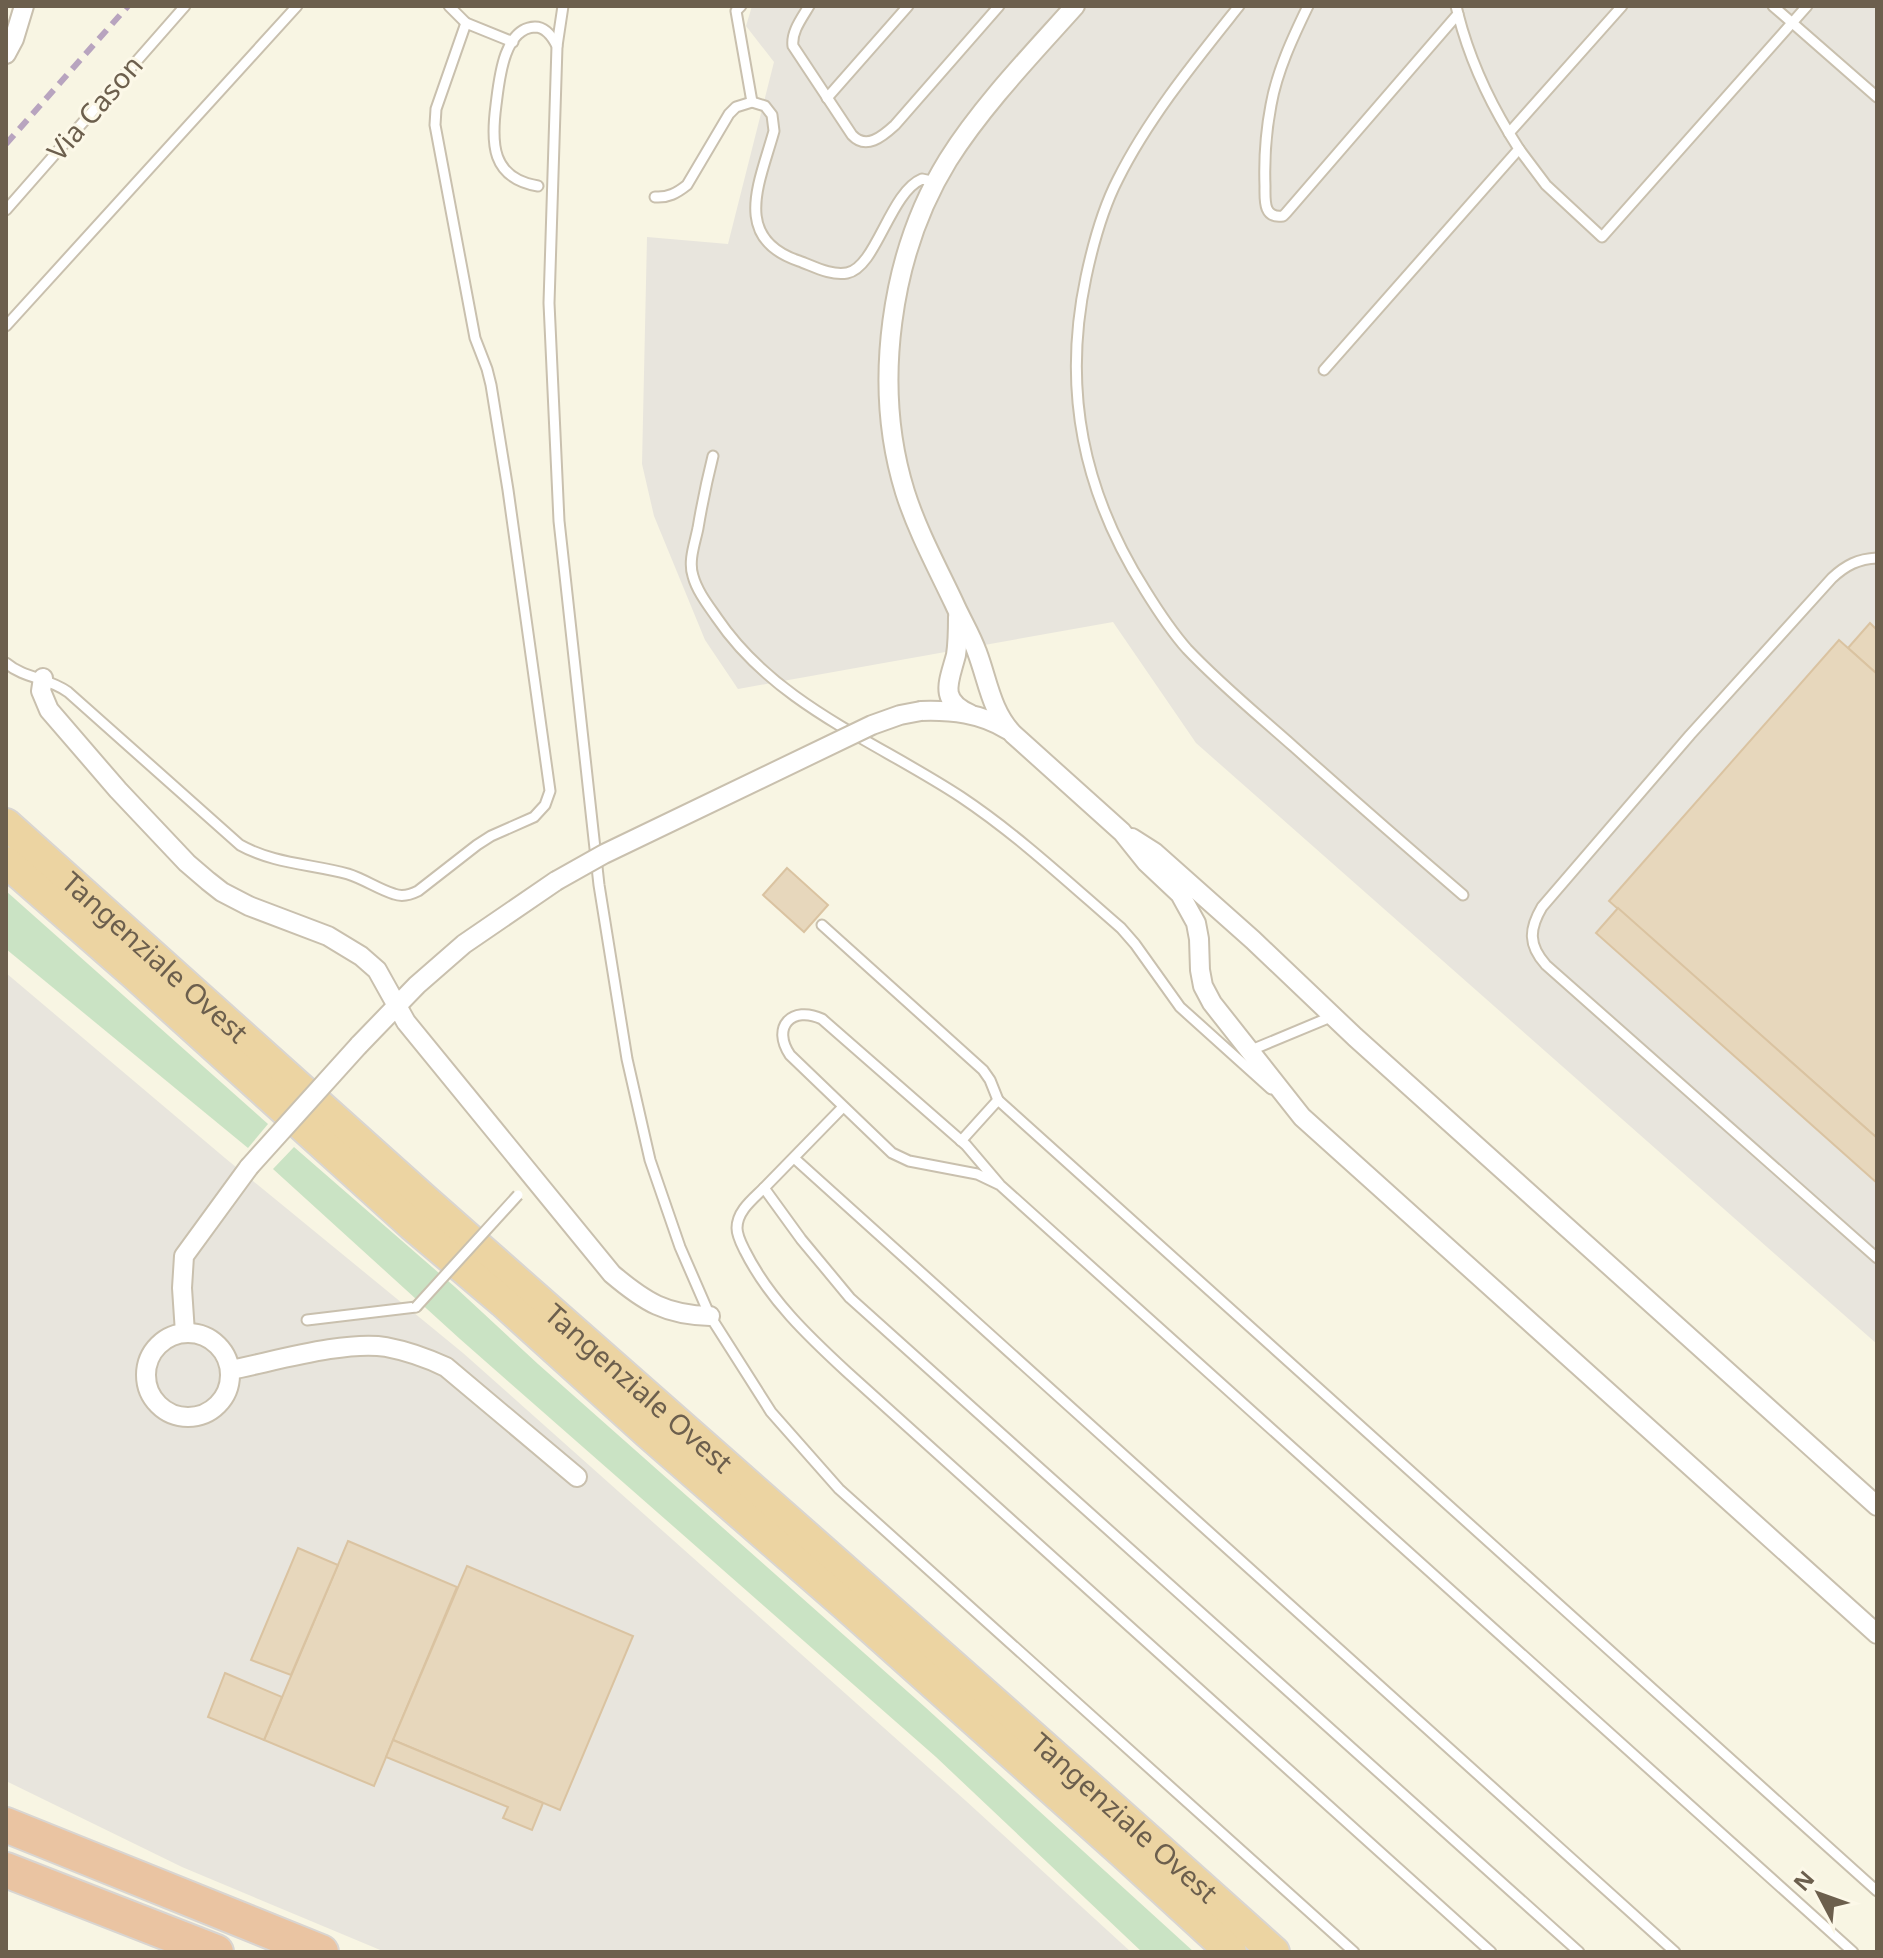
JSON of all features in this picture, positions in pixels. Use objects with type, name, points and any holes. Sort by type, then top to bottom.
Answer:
[{"type":"highway","name":"Tangenziale Ovest","points":[[6,824],[345,1129],[1274,1952]]},
{"type":"highway","name":"Tangenziale Ovest","points":[[6,862],[412,1225],[855,1614],[1231,1952]]},
{"type":"highway","points":[[6,1825],[321,1952]]},
{"type":"highway","points":[[1122,1852],[1220,1952]]},
{"type":"highway","points":[[6,1870],[216,1952]]},
{"type":"street","points":[[6,54],[24,6]]},
{"type":"street","points":[[1075,6],[964,137],[936,182],[915,228],[900,279],[890,334],[890,412],[905,492],[976,650],[996,711],[1013,734],[1122,832],[1146,862],[1180,894],[1196,923],[1203,986],[1212,1003],[1242,1054],[1302,1117],[1877,1634]]},
{"type":"street","points":[[958,613],[958,640],[949,695],[956,707],[998,724],[1013,734]]},
{"type":"street","points":[[43,678],[41,691],[49,710],[187,863],[222,892],[328,936],[377,970],[406,1022],[612,1274],[630,1289],[663,1308],[679,1314],[710,1316]]},
{"type":"street","points":[[185,1333],[182,1288],[184,1256],[249,1167],[359,1045],[417,985],[464,944],[556,881],[604,854],[872,725],[921,711],[970,714]]},
{"type":"street","points":[[1122,832],[1154,852],[1253,940],[1333,1016],[1877,1506]]},
{"type":"street","points":[[185,1333],[204,1335],[214,1341],[228,1359],[230,1370],[227,1393],[220,1403],[212,1410],[190,1418],[178,1417],[158,1405],[151,1396],[145,1374],[152,1352],[160,1343],[185,1333]]},
{"type":"street","points":[[230,1370],[343,1348],[383,1347],[426,1358],[446,1367],[577,1477]]},
{"type":"lane","name":"Via Cason","points":[[6,210],[185,6]]},
{"type":"lane","points":[[6,326],[297,6]]},
{"type":"lane","points":[[449,6],[466,23],[513,42]]},
{"type":"lane","points":[[563,6],[557,46],[549,303],[559,521],[599,885],[627,1059],[650,1160],[680,1247],[710,1316],[771,1412],[839,1489],[1354,1952]]},
{"type":"lane","points":[[741,6],[736,11],[752,102]]},
{"type":"lane","points":[[809,6],[791,41],[795,52],[856,139],[865,143],[877,139],[895,125],[999,6]]},
{"type":"lane","points":[[827,98],[908,6]]},
{"type":"lane","points":[[1239,6],[1144,134],[1116,182],[1103,214],[1087,269],[1076,339],[1079,416],[1088,466],[1115,539],[1165,622],[1186,648],[1222,684],[1463,895]]},
{"type":"lane","points":[[1308,6],[1282,66],[1271,105],[1264,160],[1266,207],[1274,217],[1286,213],[1457,10]]},
{"type":"lane","points":[[1509,133],[1622,6]]},
{"type":"lane","points":[[1773,6],[1877,97]]},
{"type":"lane","points":[[1457,10],[1475,68],[1519,149],[1546,185],[1602,237],[1807,6]]},
{"type":"lane","points":[[6,663],[18,672],[43,678],[68,692],[240,845],[274,859],[350,875],[395,894],[418,891],[477,845],[534,817],[545,805],[550,791],[492,394],[487,369],[475,338],[435,125],[436,109],[466,23]]},
{"type":"lane","points":[[538,186],[509,173],[496,153],[493,140],[500,71],[513,42],[522,32],[539,28],[550,35],[557,46]]},
{"type":"lane","points":[[655,197],[680,192],[729,114],[752,102],[769,110],[774,123],[757,193],[755,218],[762,237],[784,256],[829,272],[845,274],[855,270],[865,259],[908,188],[922,179],[936,182]]},
{"type":"lane","points":[[1324,370],[1519,149]]},
{"type":"lane","points":[[713,456],[693,552],[693,576],[724,629],[775,682],[817,713],[960,796],[1005,828],[1121,928],[1180,1007],[1242,1054],[1333,1016]]},
{"type":"lane","points":[[1877,558],[1853,562],[1832,578],[1690,735],[1542,907],[1532,931],[1535,950],[1546,965],[1877,1258]]},
{"type":"lane","points":[[822,925],[983,1070],[998,1100],[1877,1891]]},
{"type":"lane","points":[[1000,1185],[977,1174],[899,1157],[790,1055],[782,1037],[789,1020],[796,1015],[813,1015],[822,1019],[961,1141],[1000,1185],[1853,1952]]},
{"type":"lane","points":[[961,1141],[998,1100]]},
{"type":"lane","points":[[843,1107],[741,1213],[737,1228],[738,1237],[753,1267],[792,1319],[859,1383],[1491,1952]]},
{"type":"lane","points":[[794,1158],[1675,1952]]},
{"type":"lane","points":[[307,1320],[416,1307],[518,1195],[536,1180]]},
{"type":"lane","points":[[764,1188],[809,1250],[850,1298],[1579,1952]]},
{"type":"shaded area","points":[[752,6],[1877,6],[1877,1344],[1196,743],[1113,622],[738,689],[705,640],[654,516],[642,464],[647,237],[728,244],[774,62],[746,26]]},
{"type":"shaded area","points":[[6,973],[463,1353],[1131,1952],[385,1952],[182,1867],[6,1781]]},
{"type":"green space","points":[[6,891],[268,1124],[248,1148],[6,949]]},
{"type":"green space","points":[[294,1147],[925,1707],[1194,1952],[1142,1952],[936,1757],[460,1339],[273,1169]]},
{"type":"building","points":[[1870,623],[1877,630],[1877,674],[1848,648]]},
{"type":"building","points":[[1839,640],[1877,674],[1877,1138],[1609,901]]},
{"type":"building","points":[[787,868],[828,905],[804,932],[763,895]]},
{"type":"building","points":[[1618,908],[1877,1138],[1877,1183],[1596,933]]},
{"type":"building","points":[[348,1541],[457,1587],[374,1786],[264,1740]]},
{"type":"building","points":[[298,1548],[338,1565],[291,1675],[251,1660]]},
{"type":"building","points":[[467,1566],[633,1636],[560,1810],[393,1740]]},
{"type":"building","points":[[225,1673],[282,1697],[264,1740],[208,1717]]},
{"type":"building","points":[[393,1740],[543,1803],[532,1830],[503,1818],[508,1807],[386,1757]]},
{"type":"railway","points":[[6,144],[128,6]]}]
